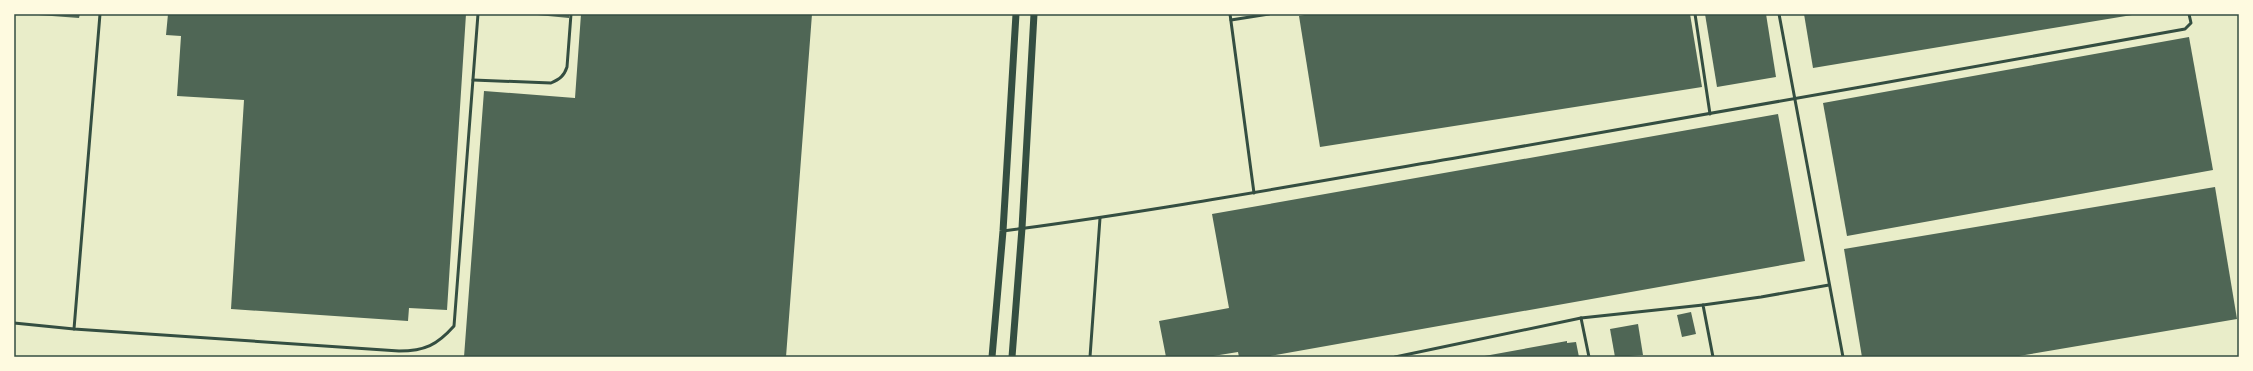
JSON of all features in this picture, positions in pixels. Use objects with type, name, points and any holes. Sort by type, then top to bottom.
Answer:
[{"type":"street","points":[[992,357],[1003,231],[1016,14]]},
{"type":"street","points":[[1012,357],[1022,228],[1034,14]]},
{"type":"lane","points":[[74,329],[100,14]]},
{"type":"lane","points":[[14,323],[74,329],[407,351],[415,351],[428,347],[442,340],[454,326],[478,14]]},
{"type":"lane","points":[[473,80],[551,83],[559,79],[564,75],[567,67],[571,14]]},
{"type":"lane","points":[[1230,14],[1254,193]]},
{"type":"lane","points":[[1231,20],[1269,14]]},
{"type":"lane","points":[[1695,14],[1710,114]]},
{"type":"lane","points":[[1778,14],[1793,100],[1843,357]]},
{"type":"lane","points":[[1003,231],[1100,218],[1254,193],[1793,100],[2185,29],[2191,23],[2190,14]]},
{"type":"lane","points":[[1090,357],[1100,218]]},
{"type":"lane","points":[[1395,357],[1581,318],[1703,305],[1830,285]]},
{"type":"lane","points":[[1703,305],[1713,357]]},
{"type":"lane","points":[[1581,318],[1589,357]]},
{"type":"building","points":[[25,14],[80,14],[79,18]]},
{"type":"building","points":[[168,14],[466,14],[447,310],[409,308],[408,321],[231,309],[244,100],[177,96],[181,36],[166,35]]},
{"type":"building","points":[[527,14],[569,14],[569,18]]},
{"type":"building","points":[[581,14],[812,14],[786,357],[464,357],[484,91],[575,98]]},
{"type":"building","points":[[1310,14],[1690,14],[1702,87],[1320,147],[1299,16]]},
{"type":"building","points":[[1705,14],[1766,14],[1776,77],[1717,87]]},
{"type":"building","points":[[1804,14],[2132,14],[2132,15],[1813,68]]},
{"type":"building","points":[[2189,37],[2213,170],[1847,236],[1823,103]]},
{"type":"building","points":[[1778,114],[1805,261],[1265,357],[1239,357],[1238,352],[1207,357],[1166,357],[1159,321],[1229,308],[1212,214]]},
{"type":"building","points":[[2215,187],[2237,319],[2013,357],[1862,357],[1844,249]]},
{"type":"building","points":[[1691,312],[1696,334],[1682,337],[1677,315]]},
{"type":"building","points":[[1638,324],[1643,355],[1615,357],[1610,329]]},
{"type":"building","points":[[1567,341],[1567,343],[1576,342],[1579,357],[1479,357]]}]
